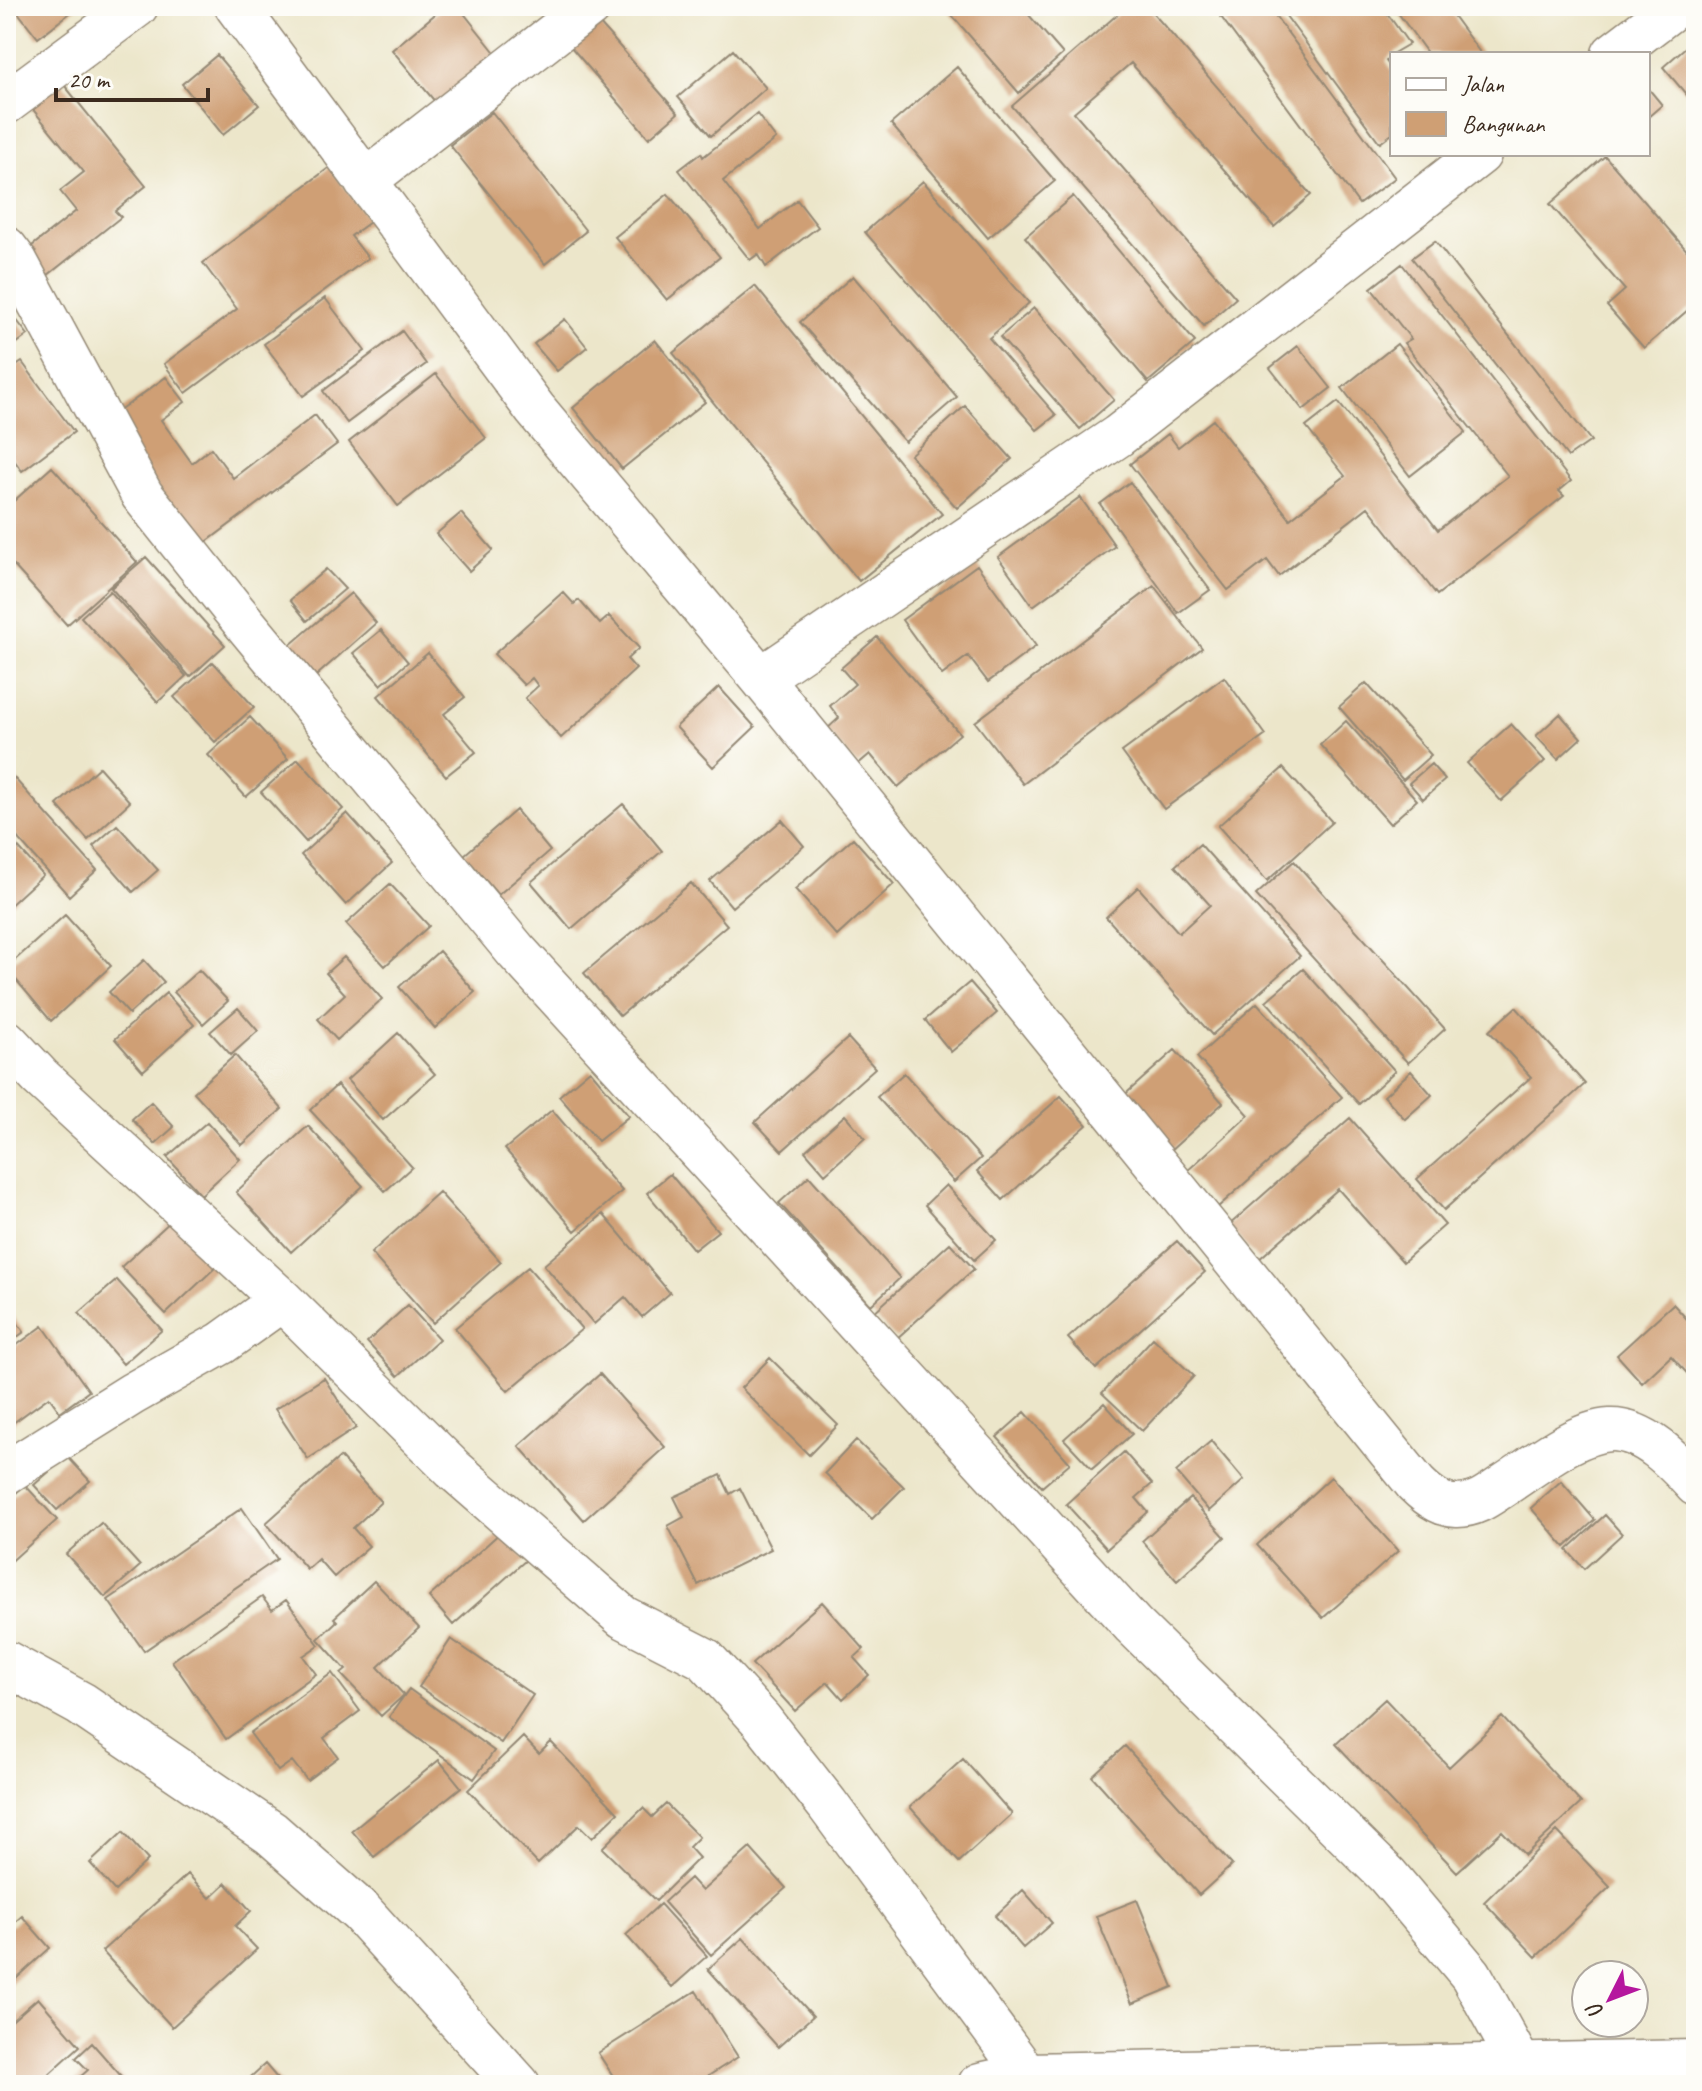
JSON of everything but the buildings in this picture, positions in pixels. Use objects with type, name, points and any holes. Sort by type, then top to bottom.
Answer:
[{"type":"street","points":[[6,103],[137,6]]},
{"type":"street","points":[[236,6],[535,409],[761,678],[1416,1484],[1429,1496],[1457,1506],[1478,1502],[1581,1436],[1612,1430],[1631,1434],[1654,1445],[1674,1460],[1696,1485]]},
{"type":"street","points":[[365,181],[590,6]]},
{"type":"street","points":[[1616,52],[1676,6]]},
{"type":"street","points":[[761,678],[1118,436],[1477,156]]},
{"type":"street","points":[[9,260],[142,495],[516,951],[1133,1625],[1387,1875],[1471,1975],[1521,2066]]},
{"type":"street","points":[[6,1041],[40,1077],[282,1300],[453,1469],[623,1617],[705,1659],[761,1720],[827,1804],[1027,2075]]},
{"type":"street","points":[[6,1473],[132,1394],[222,1343],[282,1300]]},
{"type":"street","points":[[6,1663],[81,1704],[271,1833],[361,1912],[518,2085]]},
{"type":"street","points":[[980,2085],[1027,2075],[1696,2062]]}]
